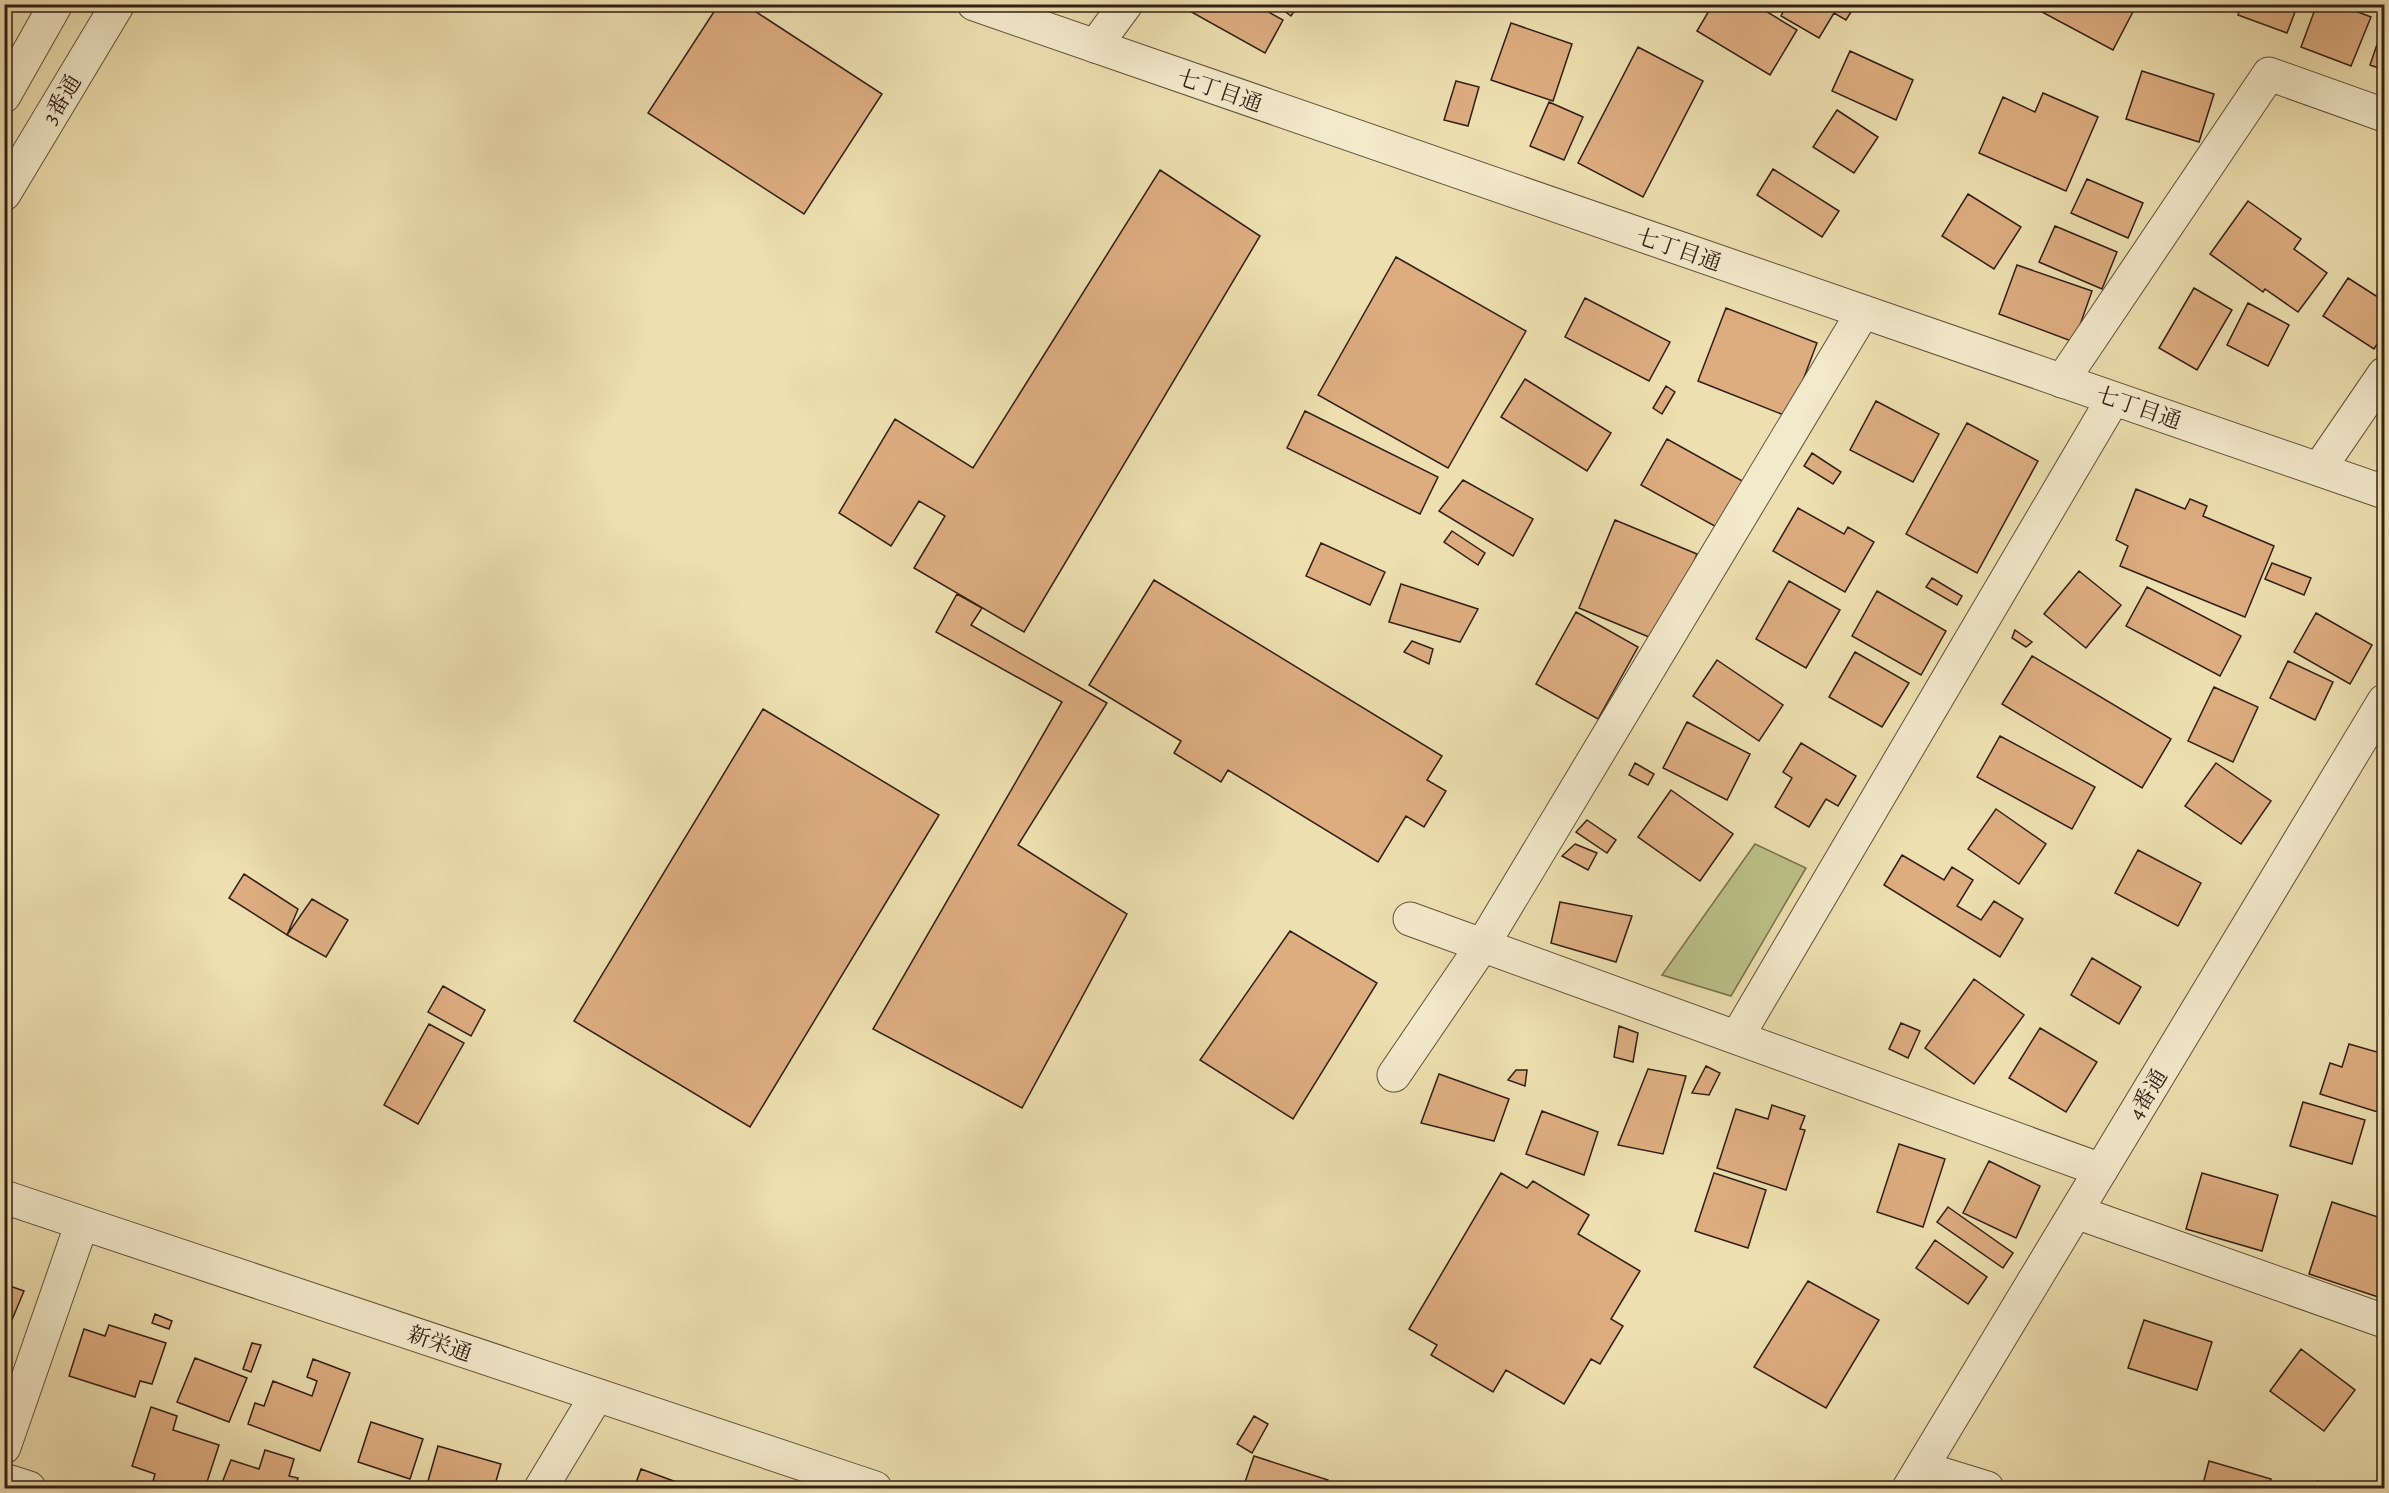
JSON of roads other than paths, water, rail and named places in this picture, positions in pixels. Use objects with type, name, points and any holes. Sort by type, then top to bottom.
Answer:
[{"type":"street","points":[[4,96],[56,4]]},
{"type":"street","name":"3番通","points":[[4,194],[118,4]]},
{"type":"street","name":"七丁目通","points":[[975,4],[2385,492]]},
{"type":"street","points":[[1095,46],[1126,4]]},
{"type":"street","points":[[2062,381],[2269,74],[2385,116]]},
{"type":"street","points":[[1394,1075],[1482,946],[1863,312]]},
{"type":"street","points":[[2319,469],[2385,374]]},
{"type":"street","points":[[1737,1036],[2113,399]]},
{"type":"street","name":"4番通","points":[[1916,1478],[2385,701]]},
{"type":"street","points":[[1410,920],[1737,1036],[2101,1170]]},
{"type":"street","name":"新栄通","points":[[4,1197],[875,1488]]},
{"type":"street","points":[[2076,1212],[2385,1321]]},
{"type":"street","points":[[4,1447],[82,1223]]},
{"type":"street","points":[[541,1488],[597,1395]]},
{"type":"street","points":[[1916,1478],[1987,1488]]},
{"type":"street","points":[[4,1480],[29,1488]]}]
